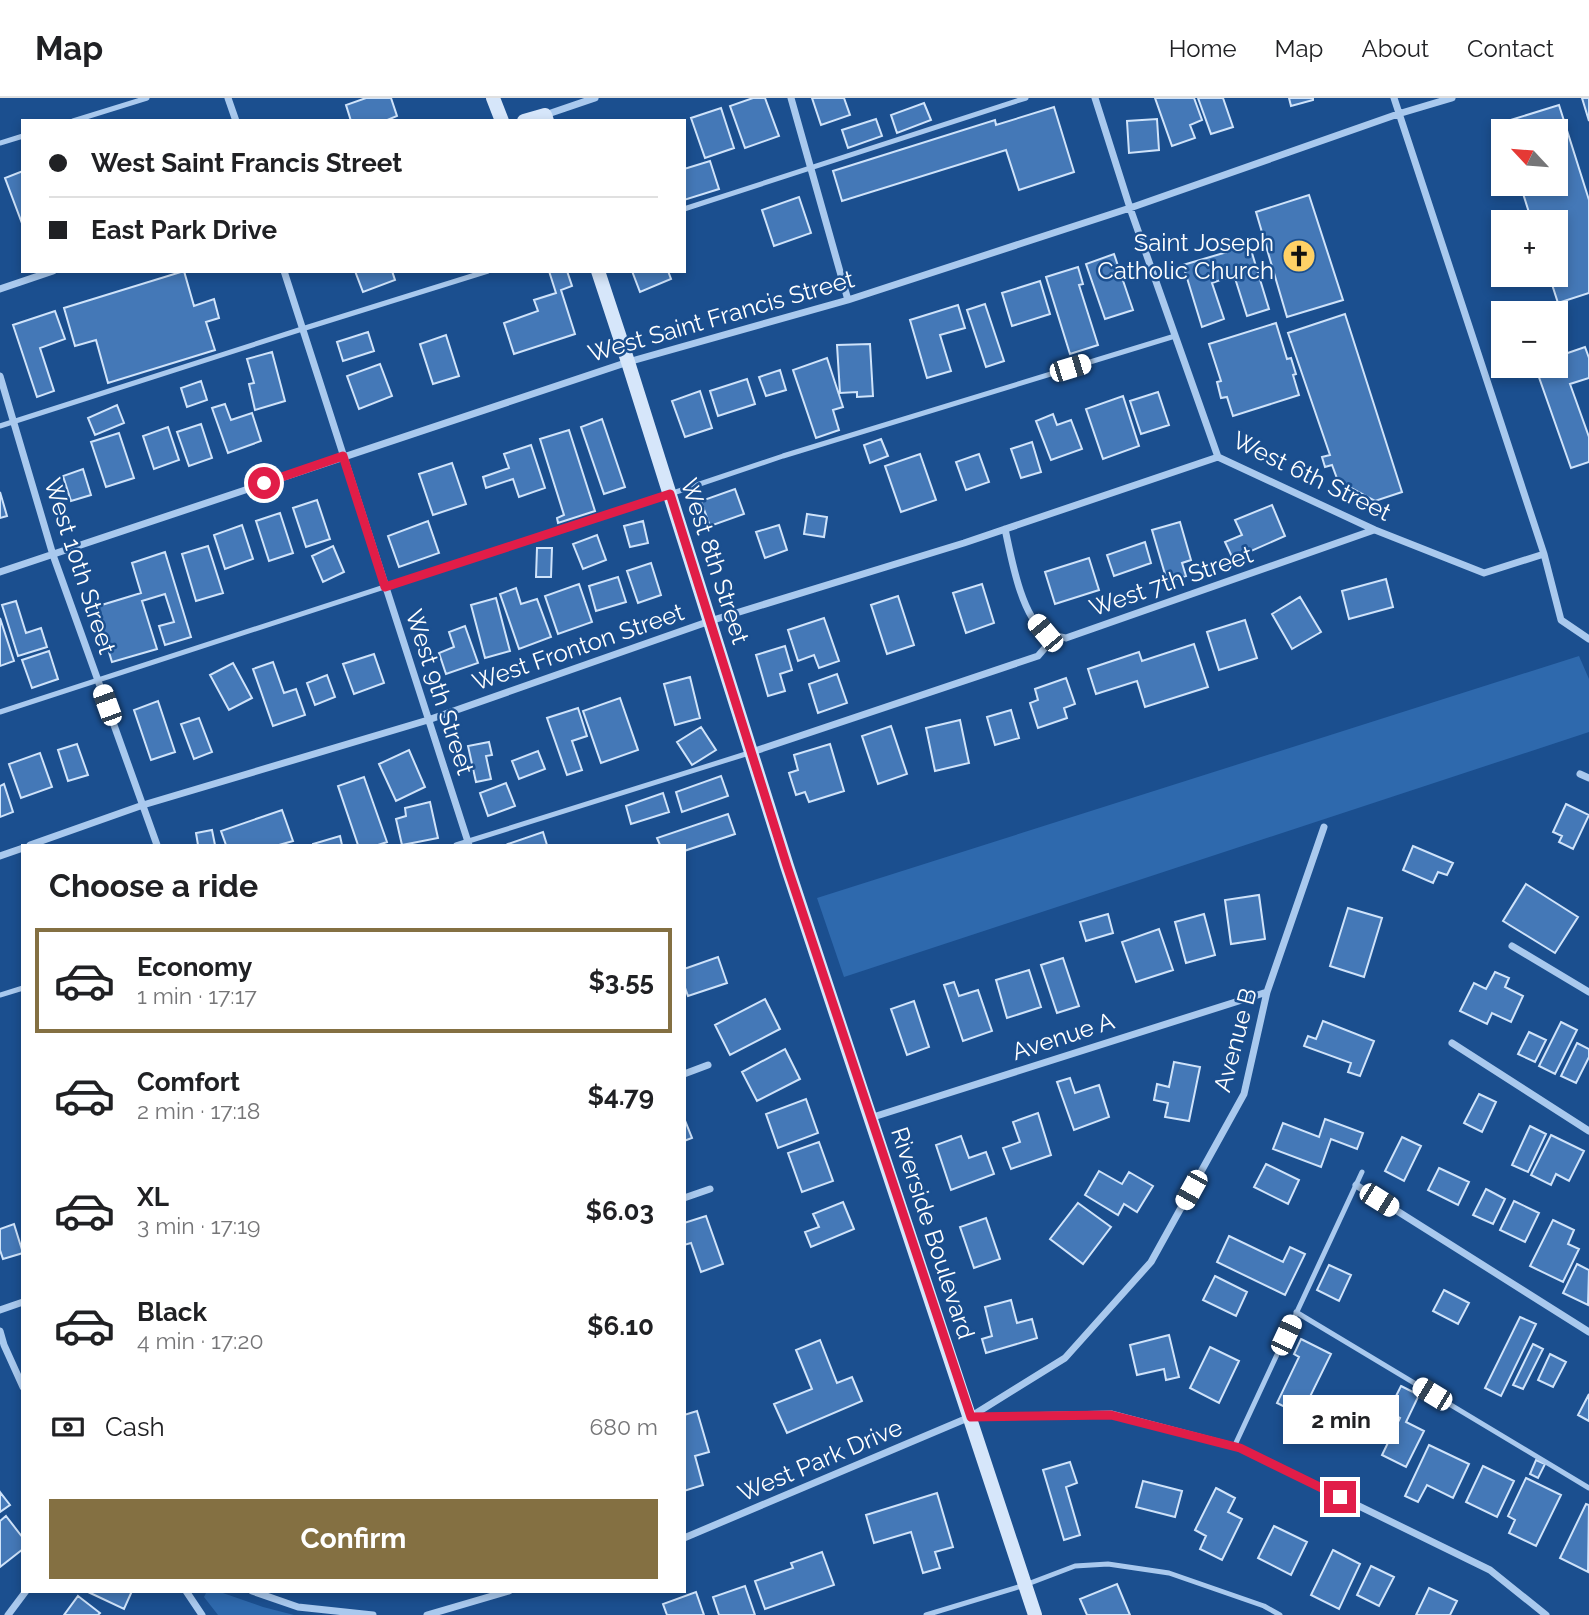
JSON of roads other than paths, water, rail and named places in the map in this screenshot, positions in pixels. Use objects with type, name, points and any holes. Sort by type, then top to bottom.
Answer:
[{"type":"street","points":[[228,98],[235,119]]},
{"type":"street","points":[[493,98],[501,119]]},
{"type":"street","points":[[546,118],[595,98]]},
{"type":"street","points":[[791,98],[848,300]]},
{"type":"street","name":"West 6th Street","points":[[1095,98],[1130,208],[1218,457],[1375,530],[1484,573],[1544,554]]},
{"type":"street","points":[[1394,98],[1544,554],[1561,620],[1589,639]]},
{"type":"street","name":"West Saint Francis Street","points":[[0,572],[628,362],[848,300],[1130,208],[1398,114],[1452,98]]},
{"type":"street","points":[[0,289],[48,273]]},
{"type":"street","name":"West 9th Street","points":[[285,273],[469,843]]},
{"type":"street","name":"West 8th Street","points":[[599,273],[787,866]]},
{"type":"street","name":"West 10th Street","points":[[0,376],[52,555],[157,844]]},
{"type":"street","name":"West Fronton Street","points":[[33,844],[143,804],[428,720],[710,621],[1004,530],[1218,457]]},
{"type":"street","points":[[1004,530],[1015,576],[1030,615],[1045,633],[1056,635]]},
{"type":"street","name":"West 7th Street","points":[[1056,635],[1066,638],[1375,530]]},
{"type":"street","points":[[752,752],[1038,656],[1056,635]]},
{"type":"street","points":[[1580,774],[1589,778]]},
{"type":"street","name":"Avenue B","points":[[971,1417],[1065,1357],[1152,1262],[1244,1094],[1268,992],[1324,827]]},
{"type":"street","points":[[0,856],[21,849]]},
{"type":"street","name":"Riverside Boulevard","points":[[787,866],[1035,1615]]},
{"type":"street","points":[[1512,946],[1589,992]]},
{"type":"street","name":"Avenue A","points":[[870,1118],[1268,992]]},
{"type":"street","points":[[1452,1043],[1589,1131]]},
{"type":"street","points":[[686,1073],[708,1065]]},
{"type":"street","points":[[1356,1185],[1589,1332]]},
{"type":"street","points":[[686,1197],[710,1189]]},
{"type":"street","points":[[0,1310],[21,1303]]},
{"type":"street","points":[[0,1331],[2,1347],[21,1383]]},
{"type":"street","points":[[971,1417],[1111,1415],[1240,1448],[1490,1570],[1546,1615]]},
{"type":"street","name":"West Park Drive","points":[[686,1537],[971,1417]]},
{"type":"street","points":[[8,1615],[24,1593]]},
{"type":"street","points":[[187,1593],[202,1615]]},
{"type":"street","points":[[258,1593],[298,1607],[373,1615]]},
{"type":"street","points":[[426,1615],[502,1593]]},
{"type":"lane","points":[[79,119],[147,98]]},
{"type":"lane","points":[[686,208],[1026,98]]},
{"type":"lane","points":[[0,143],[21,137]]},
{"type":"lane","points":[[0,426],[482,273]]},
{"type":"lane","points":[[0,712],[783,456],[1175,336]]},
{"type":"lane","points":[[469,843],[752,752]]},
{"type":"lane","points":[[0,995],[21,989]]},
{"type":"lane","points":[[1234,1447],[1362,1172]]},
{"type":"lane","points":[[1296,1312],[1589,1488]]},
{"type":"lane","points":[[926,1615],[1025,1585],[1076,1566],[1108,1564],[1169,1573],[1264,1606],[1280,1615]]},
{"type":"place","name":"Saint Joseph Catholic Church","points":[[1299,256]]}]
